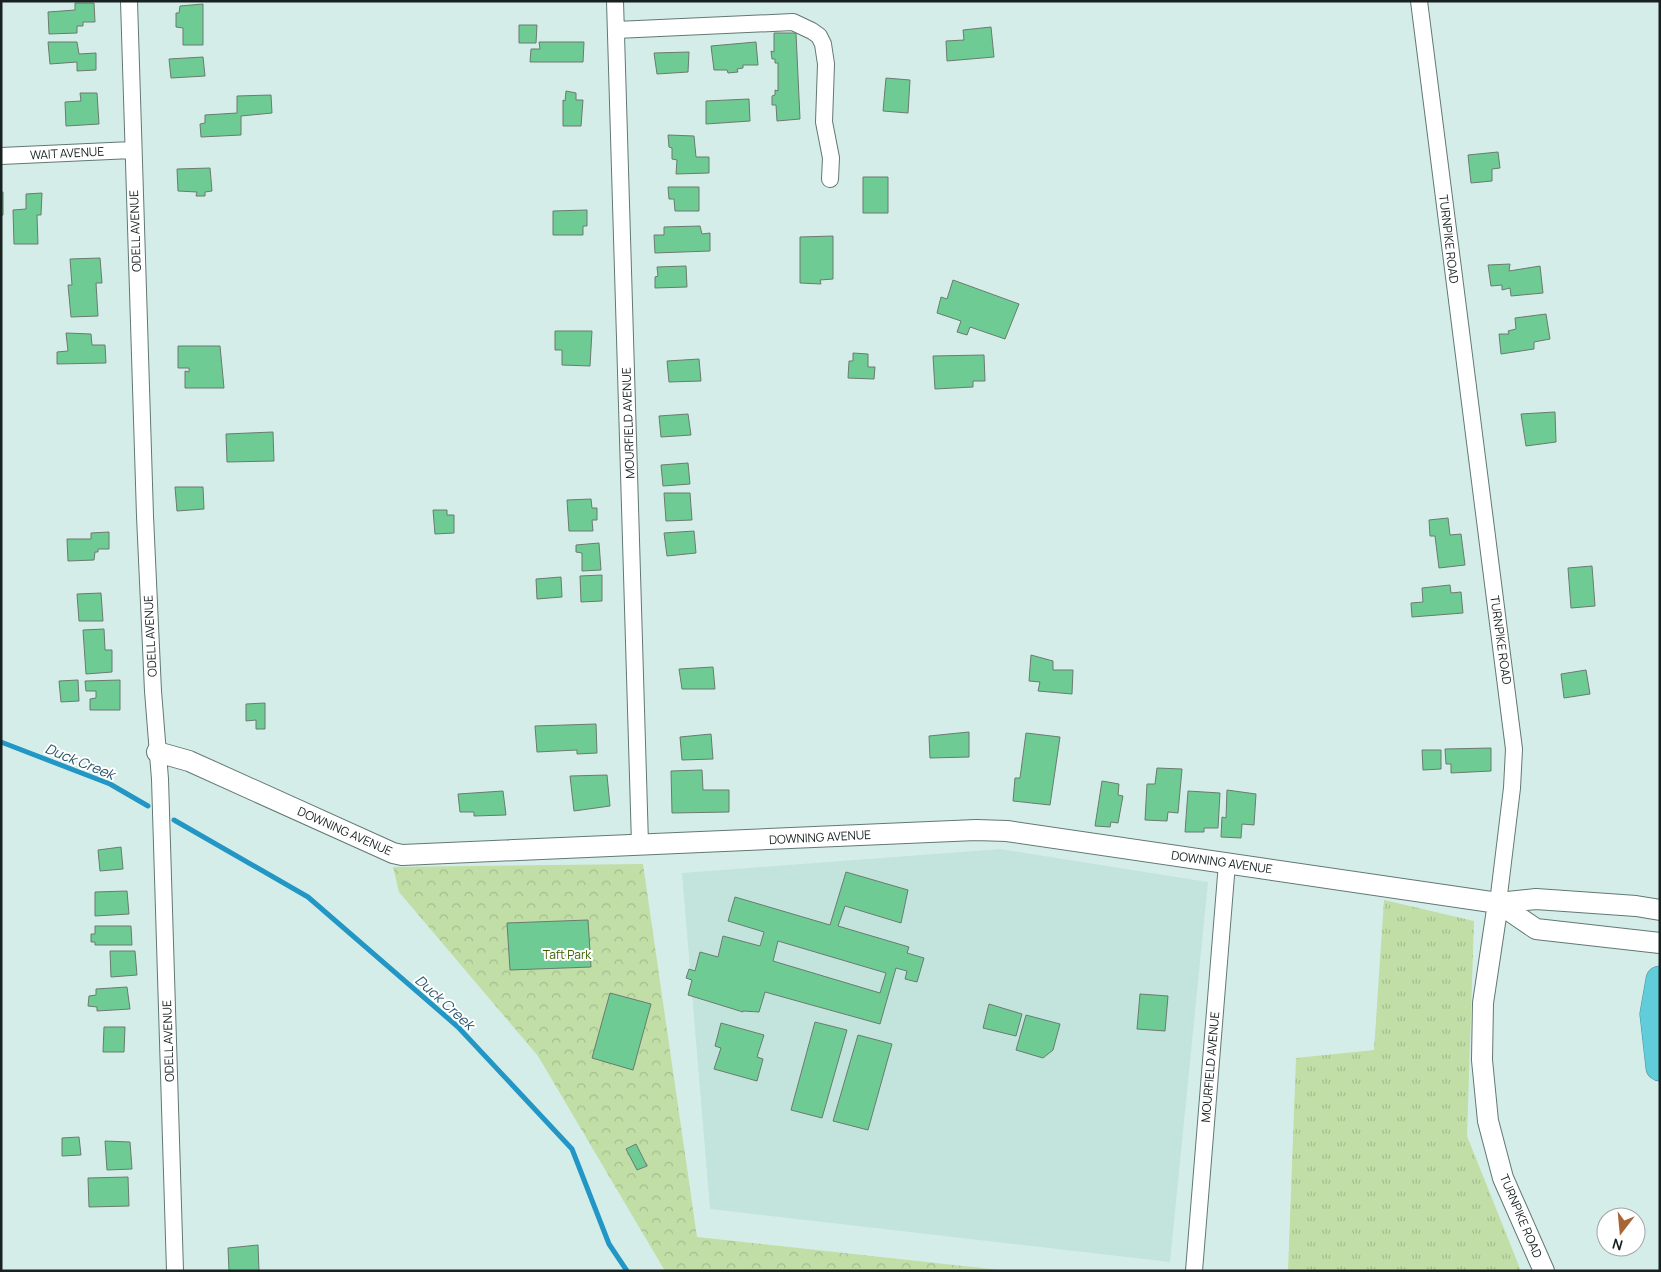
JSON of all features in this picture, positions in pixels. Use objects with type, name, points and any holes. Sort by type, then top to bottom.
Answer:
[{"type":"highway","points":[[1660,980],[1654,1014],[1660,1067]]},
{"type":"street","name":"ODELL AVENUE","points":[[129,1],[132,150],[145,516],[153,691],[160,779],[175,1271]]},
{"type":"street","name":"MOURFIELD AVENUE","points":[[615,1],[640,844]]},
{"type":"street","name":"TURNPIKE ROAD","points":[[1418,1],[1514,749],[1512,788],[1498,903],[1483,1003],[1482,1060],[1488,1121],[1503,1178],[1544,1271]]},
{"type":"street","points":[[616,30],[793,22],[812,30],[819,36],[823,44],[826,64],[824,122],[831,158],[830,179]]},
{"type":"street","name":"WAIT AVENUE","points":[[1,156],[132,150]]},
{"type":"street","name":"DOWNING AVENUE","points":[[157,752],[189,761],[393,853],[402,855],[976,830],[1007,831],[1498,903],[1536,899],[1636,906],[1660,910]]},
{"type":"street","name":"MOURFIELD AVENUE","points":[[1194,1271],[1227,863]]},
{"type":"street","name":"DOWNING AVENUE","points":[[1498,903],[1536,929],[1660,943]]},
{"type":"shaded area","points":[[1000,849],[1208,882],[1170,1262],[710,1209],[682,873]]},
{"type":"green space","name":"Taft Park","points":[[643,864],[697,1237],[1009,1271],[665,1271],[538,1056],[399,892],[393,867]]},
{"type":"green space","points":[[1384,900],[1474,921],[1467,1136],[1521,1271],[1288,1271],[1296,1058],[1374,1050]]},
{"type":"building","points":[[75,3],[94,3],[95,22],[83,22],[83,26],[77,26],[77,33],[49,34],[48,12],[75,10]]},
{"type":"building","points":[[203,4],[203,45],[183,45],[183,28],[176,27],[176,13],[179,13],[180,6]]},
{"type":"building","points":[[519,25],[537,25],[536,43],[519,43]]},
{"type":"building","points":[[991,27],[994,57],[947,61],[946,41],[964,40],[963,30]]},
{"type":"building","points":[[774,33],[796,33],[800,119],[777,121],[776,105],[772,105],[772,96],[775,95],[775,90],[778,91],[778,63],[775,63],[775,59],[772,59],[771,51],[774,52]]},
{"type":"building","points":[[48,42],[77,42],[79,54],[96,53],[96,70],[77,71],[77,62],[50,64]]},
{"type":"building","points":[[539,42],[584,42],[583,62],[530,62],[531,49],[540,49]]},
{"type":"building","points":[[756,42],[758,65],[743,65],[743,68],[737,69],[738,72],[728,73],[727,70],[714,70],[711,46]]},
{"type":"building","points":[[689,52],[688,72],[657,74],[654,53]]},
{"type":"building","points":[[203,57],[205,76],[171,78],[169,59]]},
{"type":"building","points":[[886,78],[910,80],[908,113],[883,111]]},
{"type":"building","points":[[566,91],[576,93],[576,100],[583,100],[581,126],[563,126],[563,100],[565,101]]},
{"type":"building","points":[[80,93],[97,93],[99,124],[66,126],[65,102],[81,101]]},
{"type":"building","points":[[271,95],[272,113],[241,116],[241,135],[201,137],[200,124],[205,123],[205,115],[237,113],[237,96]]},
{"type":"building","points":[[749,99],[750,121],[706,124],[706,101]]},
{"type":"building","points":[[668,135],[694,136],[696,157],[709,157],[709,173],[676,174],[677,160],[672,159],[672,148],[669,147]]},
{"type":"building","points":[[1498,152],[1500,168],[1492,169],[1492,181],[1471,183],[1468,155]]},
{"type":"building","points":[[210,168],[212,191],[205,192],[205,196],[196,196],[197,192],[178,191],[177,169]]},
{"type":"building","points":[[863,177],[888,177],[888,213],[863,213]]},
{"type":"building","points":[[668,187],[699,187],[699,211],[675,211],[674,199],[669,199]]},
{"type":"building","points":[[1,192],[3,192],[3,215],[1,216]]},
{"type":"building","points":[[42,193],[41,215],[37,215],[38,244],[14,244],[13,210],[26,209],[26,194]]},
{"type":"building","points":[[587,210],[587,226],[583,226],[583,235],[553,235],[553,211]]},
{"type":"building","points":[[700,226],[702,234],[710,233],[710,251],[655,253],[654,235],[664,235],[664,227]]},
{"type":"building","points":[[833,236],[833,279],[820,280],[821,284],[800,283],[800,237]]},
{"type":"building","points":[[100,258],[102,283],[96,283],[98,316],[71,317],[68,285],[72,285],[70,259]]},
{"type":"building","points":[[1510,264],[1509,271],[1540,266],[1543,293],[1511,296],[1510,288],[1502,290],[1502,285],[1491,286],[1488,265]]},
{"type":"building","points":[[686,266],[687,287],[655,288],[655,277],[658,276],[657,267]]},
{"type":"building","points":[[953,280],[1019,304],[1005,339],[970,327],[967,335],[957,332],[961,321],[937,313],[941,297],[947,299]]},
{"type":"building","points":[[1546,314],[1550,339],[1534,342],[1534,349],[1501,354],[1499,334],[1509,334],[1508,331],[1516,329],[1515,318]]},
{"type":"building","points":[[555,331],[592,331],[590,366],[562,365],[562,350],[555,350]]},
{"type":"building","points":[[66,333],[91,334],[92,345],[105,345],[106,363],[57,364],[57,352],[68,351]]},
{"type":"building","points":[[178,346],[220,346],[224,388],[185,388],[185,371],[189,372],[189,368],[178,368]]},
{"type":"building","points":[[853,353],[868,354],[868,367],[875,367],[874,379],[848,378],[849,361],[853,361]]},
{"type":"building","points":[[984,355],[985,381],[973,381],[973,387],[935,389],[933,356]]},
{"type":"building","points":[[699,359],[701,381],[669,382],[667,361]]},
{"type":"building","points":[[1555,412],[1556,442],[1526,446],[1521,414]]},
{"type":"building","points":[[688,414],[691,435],[661,437],[659,416]]},
{"type":"building","points":[[273,432],[274,461],[227,462],[226,434]]},
{"type":"building","points":[[688,463],[690,484],[663,486],[661,465]]},
{"type":"building","points":[[175,487],[203,487],[204,509],[177,511]]},
{"type":"building","points":[[664,493],[690,493],[692,520],[666,521]]},
{"type":"building","points":[[591,499],[592,508],[597,508],[597,520],[592,520],[593,531],[569,531],[567,500]]},
{"type":"building","points":[[433,510],[447,510],[447,515],[454,515],[454,533],[435,534]]},
{"type":"building","points":[[1448,518],[1450,535],[1461,534],[1465,565],[1439,568],[1435,536],[1430,536],[1429,520]]},
{"type":"building","points":[[694,531],[696,553],[667,556],[664,533]]},
{"type":"building","points":[[109,532],[109,549],[98,549],[98,552],[95,552],[94,560],[68,561],[67,539],[91,539],[91,533]]},
{"type":"building","points":[[599,543],[601,570],[582,571],[582,553],[576,552],[576,545]]},
{"type":"building","points":[[1592,566],[1595,606],[1571,608],[1568,568]]},
{"type":"building","points":[[602,575],[602,601],[581,602],[580,576]]},
{"type":"building","points":[[561,577],[562,597],[537,599],[536,579]]},
{"type":"building","points":[[1450,585],[1451,593],[1461,592],[1463,613],[1412,617],[1411,603],[1423,602],[1422,588]]},
{"type":"building","points":[[101,593],[103,621],[79,621],[77,594]]},
{"type":"building","points":[[104,629],[105,650],[112,650],[112,672],[86,674],[83,630]]},
{"type":"building","points":[[1031,655],[1053,661],[1053,670],[1073,670],[1072,694],[1038,691],[1040,682],[1029,681]]},
{"type":"building","points":[[713,667],[715,689],[682,689],[679,669]]},
{"type":"building","points":[[1586,670],[1590,694],[1564,698],[1561,674]]},
{"type":"building","points":[[78,680],[79,701],[61,702],[59,681]]},
{"type":"building","points":[[120,680],[120,710],[90,710],[90,699],[96,698],[96,691],[86,691],[85,681]]},
{"type":"building","points":[[265,703],[265,729],[256,729],[256,720],[246,721],[246,704]]},
{"type":"building","points":[[596,724],[597,753],[577,754],[577,750],[537,752],[535,726]]},
{"type":"building","points":[[969,732],[969,757],[930,758],[929,736]]},
{"type":"building","points":[[1026,733],[1060,737],[1050,805],[1013,801],[1015,778],[1020,778]]},
{"type":"building","points":[[711,734],[713,759],[682,760],[680,737]]},
{"type":"building","points":[[1491,748],[1491,771],[1451,773],[1451,764],[1446,764],[1445,749]]},
{"type":"building","points":[[1422,750],[1441,750],[1441,769],[1423,770]]},
{"type":"building","points":[[1157,768],[1182,769],[1178,813],[1168,812],[1167,821],[1145,820],[1147,784],[1155,784]]},
{"type":"building","points":[[702,770],[703,790],[729,790],[729,812],[672,813],[671,771]]},
{"type":"building","points":[[607,775],[610,806],[574,811],[570,776]]},
{"type":"building","points":[[1102,781],[1119,784],[1118,795],[1123,796],[1118,823],[1111,822],[1110,827],[1095,826]]},
{"type":"building","points":[[1227,790],[1256,794],[1254,825],[1242,824],[1241,838],[1221,837],[1222,817],[1226,818]]},
{"type":"building","points":[[503,791],[506,815],[474,816],[474,812],[460,812],[458,794]]},
{"type":"building","points":[[1188,791],[1220,793],[1218,828],[1204,828],[1204,832],[1185,832]]},
{"type":"building","points":[[121,847],[123,869],[100,871],[98,850]]},
{"type":"building","points":[[846,872],[908,890],[901,923],[845,906],[838,926],[909,947],[907,953],[924,958],[917,982],[905,979],[907,971],[896,968],[880,1024],[765,992],[759,1012],[743,1012],[688,995],[692,980],[686,978],[689,969],[695,971],[700,952],[718,957],[723,936],[760,946],[764,932],[728,921],[735,897],[830,925]],"holes":[[[778,941],[886,973],[880,993],[773,961]]]},
{"type":"building","points":[[127,891],[129,914],[95,916],[95,892]]},
{"type":"building","points":[[588,920],[591,967],[510,970],[507,923]]},
{"type":"building","points":[[95,926],[131,926],[132,945],[95,945],[95,942],[91,942],[91,934],[95,934]]},
{"type":"building","points":[[110,951],[135,951],[137,975],[111,977]]},
{"type":"building","points":[[127,987],[130,1009],[97,1011],[97,1007],[88,1006],[89,996],[96,995],[96,989]]},
{"type":"building","points":[[610,993],[651,1004],[633,1070],[592,1058]]},
{"type":"building","points":[[1140,994],[1168,996],[1165,1031],[1137,1029]]},
{"type":"building","points":[[989,1004],[1022,1014],[1016,1036],[983,1028]]},
{"type":"building","points":[[1026,1015],[1060,1024],[1053,1050],[1043,1058],[1016,1050]]},
{"type":"building","points":[[815,1022],[847,1030],[822,1118],[791,1110]]},
{"type":"building","points":[[721,1023],[764,1035],[757,1057],[763,1059],[757,1081],[714,1069],[721,1048],[715,1046]]},
{"type":"building","points":[[104,1027],[125,1027],[124,1052],[103,1052]]},
{"type":"building","points":[[858,1035],[892,1044],[868,1130],[833,1121]]},
{"type":"building","points":[[79,1137],[81,1155],[62,1156],[62,1138]]},
{"type":"building","points":[[105,1141],[130,1142],[132,1169],[107,1170]]},
{"type":"building","points":[[636,1144],[647,1166],[637,1170],[626,1149]]},
{"type":"building","points":[[128,1177],[129,1206],[89,1207],[88,1178]]},
{"type":"building","points":[[258,1245],[259,1271],[229,1271],[228,1248]]},
{"type":"waterway","name":"Duck Creek","points":[[1,742],[110,784],[148,806]]},
{"type":"waterway","name":"Duck Creek","points":[[174,820],[308,897],[458,1027],[572,1149],[609,1244],[627,1271]]}]
